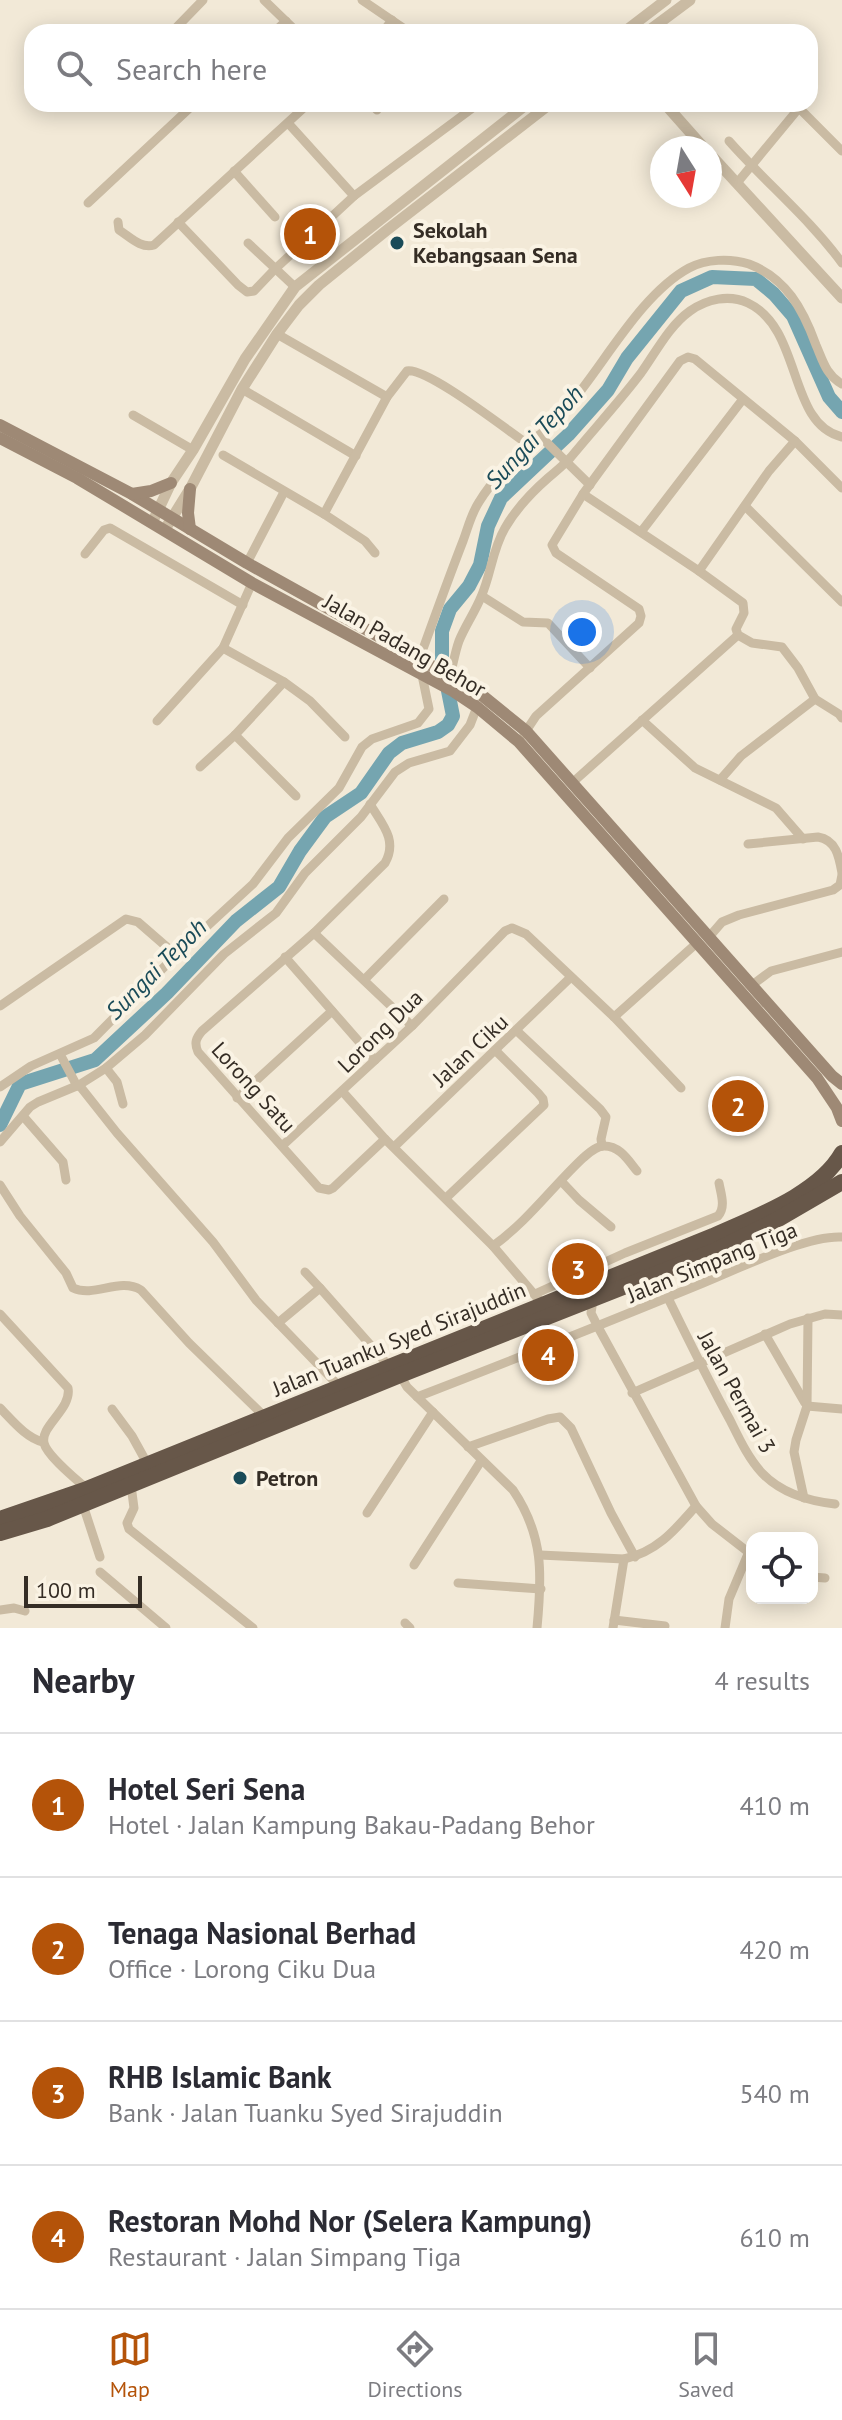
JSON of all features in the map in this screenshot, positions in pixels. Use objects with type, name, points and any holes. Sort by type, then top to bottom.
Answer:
[{"type":"highway","name":"Jalan Tuanku Syed Sirajuddin","points":[[3,1530],[85,1497],[148,1465],[187,1455],[543,1305],[658,1249],[754,1217],[804,1190],[830,1171],[842,1153]]},
{"type":"highway","name":"Jalan Tuanku Syed Sirajuddin","points":[[543,1305],[593,1299],[742,1238],[842,1182]]},
{"type":"highway","name":"Jalan Tuanku Syed Sirajuddin","points":[[85,1497],[131,1485],[265,1417],[339,1386],[395,1368]]},
{"type":"main road","name":"Jalan Padang Behor","points":[[0,425],[132,494],[422,668],[522,736],[704,940],[752,985],[842,1084]]},
{"type":"main road","name":"Jalan Padang Behor","points":[[0,438],[77,478],[252,583],[422,668],[450,676],[484,697],[572,783],[817,1078],[842,1121]]},
{"type":"main road","points":[[132,494],[171,483]]},
{"type":"main road","points":[[190,489],[190,529]]},
{"type":"street","points":[[180,24],[203,0]]},
{"type":"street","points":[[264,0],[289,24]]},
{"type":"street","points":[[362,0],[398,24]]},
{"type":"street","points":[[634,24],[666,0]]},
{"type":"street","points":[[658,24],[690,0]]},
{"type":"street","points":[[389,24],[392,20]]},
{"type":"street","points":[[283,24],[286,21]]},
{"type":"street","points":[[88,203],[185,112]]},
{"type":"street","points":[[118,222],[119,230],[148,247],[154,245],[300,112]]},
{"type":"street","points":[[178,222],[247,292],[254,291],[354,196],[467,112]]},
{"type":"street","points":[[152,523],[171,483],[245,359],[295,287],[512,112]]},
{"type":"street","points":[[165,531],[242,389],[299,305],[319,285],[540,112]]},
{"type":"street","points":[[672,112],[693,136]]},
{"type":"street","points":[[737,183],[796,112]]},
{"type":"street","points":[[803,112],[842,151]]},
{"type":"street","points":[[288,123],[354,196]]},
{"type":"street","points":[[729,141],[822,236],[842,263]]},
{"type":"street","points":[[722,167],[842,298]]},
{"type":"street","points":[[234,171],[275,217]]},
{"type":"street","points":[[248,243],[295,287]]},
{"type":"street","points":[[0,1087],[31,1066],[62,1058],[94,1038],[176,955],[253,884],[288,838],[339,788],[362,747],[372,739],[418,723],[424,717],[429,709],[422,668],[423,649],[478,503],[529,445],[541,438],[656,295],[684,272],[707,261],[742,262],[769,273],[799,306],[829,374],[842,384]]},
{"type":"street","points":[[450,676],[458,642],[482,596],[504,529],[530,495],[566,463],[640,374],[678,321],[702,304],[717,299],[737,299],[768,319],[784,347],[814,419],[828,431],[842,437]]},
{"type":"street","points":[[277,334],[387,397]]},
{"type":"street","points":[[522,736],[536,716],[639,623],[639,609],[556,553],[552,545],[586,489],[680,361],[688,357],[695,359],[795,441],[842,488]]},
{"type":"street","points":[[324,514],[387,397],[407,371],[412,370],[468,401],[529,445]]},
{"type":"street","points":[[242,389],[356,456]]},
{"type":"street","points":[[641,532],[743,399]]},
{"type":"street","points":[[133,415],[193,450]]},
{"type":"street","points":[[541,438],[586,489],[641,532],[743,603],[744,613],[736,629],[738,635],[752,643],[782,647],[815,699],[842,718]]},
{"type":"street","points":[[699,571],[769,471],[795,441]]},
{"type":"street","points":[[223,455],[324,514],[365,541],[375,553]]},
{"type":"street","points":[[247,563],[284,492]]},
{"type":"street","points":[[745,506],[842,602]]},
{"type":"street","points":[[85,554],[104,530],[110,528],[243,605]]},
{"type":"street","points":[[157,721],[223,648],[252,583]]},
{"type":"street","points":[[482,596],[523,622],[548,623],[590,668]]},
{"type":"street","points":[[572,783],[738,635]]},
{"type":"street","points":[[223,648],[284,682],[310,701],[345,737]]},
{"type":"street","points":[[200,767],[235,735],[284,682]]},
{"type":"street","points":[[720,780],[741,756],[815,699]]},
{"type":"street","points":[[0,1142],[38,1102],[106,1068],[145,1035],[224,954],[276,913],[305,873],[361,817],[395,772],[409,763],[450,751],[470,725],[477,707]]},
{"type":"street","points":[[642,720],[695,768],[776,808],[803,839]]},
{"type":"street","points":[[235,735],[296,796]]},
{"type":"street","name":"Lorong Satu","points":[[370,804],[390,839],[391,852],[385,863],[314,933],[202,1031],[195,1042],[198,1052],[237,1098],[319,1188],[333,1188],[385,1139]]},
{"type":"street","points":[[614,1017],[722,922],[833,890],[840,885],[842,874],[833,843],[828,839],[818,837],[748,844]]},
{"type":"street","points":[[365,979],[444,899]]},
{"type":"street","points":[[0,1006],[126,919],[138,922],[176,955]]},
{"type":"street","name":"Lorong Dua","points":[[282,1146],[412,1026],[505,931],[517,929],[526,934],[571,977]]},
{"type":"street","points":[[314,933],[412,1026]]},
{"type":"street","points":[[752,985],[771,971],[842,952]]},
{"type":"street","points":[[285,957],[375,1060]]},
{"type":"street","points":[[571,977],[681,1088]]},
{"type":"street","name":"Jalan Ciku","points":[[394,1147],[571,977]]},
{"type":"street","points":[[237,1098],[332,1011]]},
{"type":"street","points":[[517,1031],[600,1109],[606,1117],[601,1139],[604,1146]]},
{"type":"street","points":[[446,1198],[544,1105],[543,1099],[496,1051]]},
{"type":"street","points":[[62,1058],[77,1084],[213,1242],[256,1300],[339,1386]]},
{"type":"street","points":[[106,1068],[117,1082],[123,1104]]},
{"type":"street","points":[[342,1091],[385,1139],[493,1246],[543,1305]]},
{"type":"street","points":[[23,1116],[63,1162],[66,1180]]},
{"type":"street","points":[[493,1246],[525,1220],[597,1147],[618,1149],[637,1171]]},
{"type":"street","points":[[562,1182],[611,1227]]},
{"type":"street","points":[[658,1249],[718,1216],[723,1204],[719,1183]]},
{"type":"street","points":[[0,1185],[20,1216],[66,1273],[73,1288],[81,1292],[121,1285],[141,1290],[189,1343],[265,1417]]},
{"type":"street","name":"Jalan Simpang Tiga","points":[[417,1397],[826,1236],[842,1237]]},
{"type":"street","points":[[305,1272],[395,1368],[404,1384],[513,1490],[524,1506],[540,1555],[537,1628]]},
{"type":"street","points":[[278,1323],[320,1288]]},
{"type":"street","name":"Jalan Permai 3","points":[[668,1298],[699,1363],[751,1459],[763,1474],[785,1491],[814,1502],[835,1504]]},
{"type":"street","points":[[593,1299],[591,1313],[696,1506],[712,1524],[746,1551]]},
{"type":"street","points":[[0,1314],[70,1392],[43,1442],[85,1497],[100,1557]]},
{"type":"street","points":[[632,1393],[808,1318],[825,1314],[842,1315]]},
{"type":"street","points":[[804,1498],[794,1452],[807,1406],[808,1318]]},
{"type":"street","points":[[765,1334],[807,1406]]},
{"type":"street","points":[[807,1406],[842,1409]]},
{"type":"street","points":[[0,1408],[27,1434],[43,1442]]},
{"type":"street","points":[[112,1409],[148,1465]]},
{"type":"street","points":[[367,1513],[433,1412]]},
{"type":"street","points":[[468,1447],[560,1417],[571,1428],[630,1558],[614,1624],[665,1626]]},
{"type":"street","points":[[414,1565],[481,1461]]},
{"type":"street","points":[[131,1485],[135,1504],[127,1523],[129,1529],[253,1628]]},
{"type":"street","points":[[540,1555],[630,1558],[647,1552],[670,1536],[696,1506]]},
{"type":"street","points":[[725,1628],[729,1599],[746,1563]]},
{"type":"street","points":[[100,1572],[166,1628]]},
{"type":"street","points":[[818,1577],[825,1578]]},
{"type":"street","points":[[458,1583],[541,1589]]},
{"type":"street","points":[[0,1610],[14,1608],[25,1611]]},
{"type":"waterway","name":"Sungai Tepoh","points":[[0,1125],[20,1084],[95,1060],[167,993],[236,921],[279,887],[325,817],[361,793],[389,753],[402,743],[438,732],[448,725],[453,716],[442,661],[442,631],[450,609],[469,586],[480,565],[488,526],[501,498],[568,435],[608,390],[627,358],[681,291],[712,277],[756,279],[793,316],[829,397],[842,412]]},
{"type":"place","name":"Hotel Seri Sena","points":[[310,234]]},
{"type":"place","name":"Sekolah Kebangsaan Sena","points":[[397,243]]},
{"type":"place","name":"Tenaga Nasional Berhad","points":[[738,1106]]},
{"type":"place","name":"RHB Islamic Bank","points":[[578,1269]]},
{"type":"place","name":"Restoran Mohd Nor (Selera Kampung)","points":[[548,1355]]},
{"type":"place","name":"Petron","points":[[240,1478]]}]
